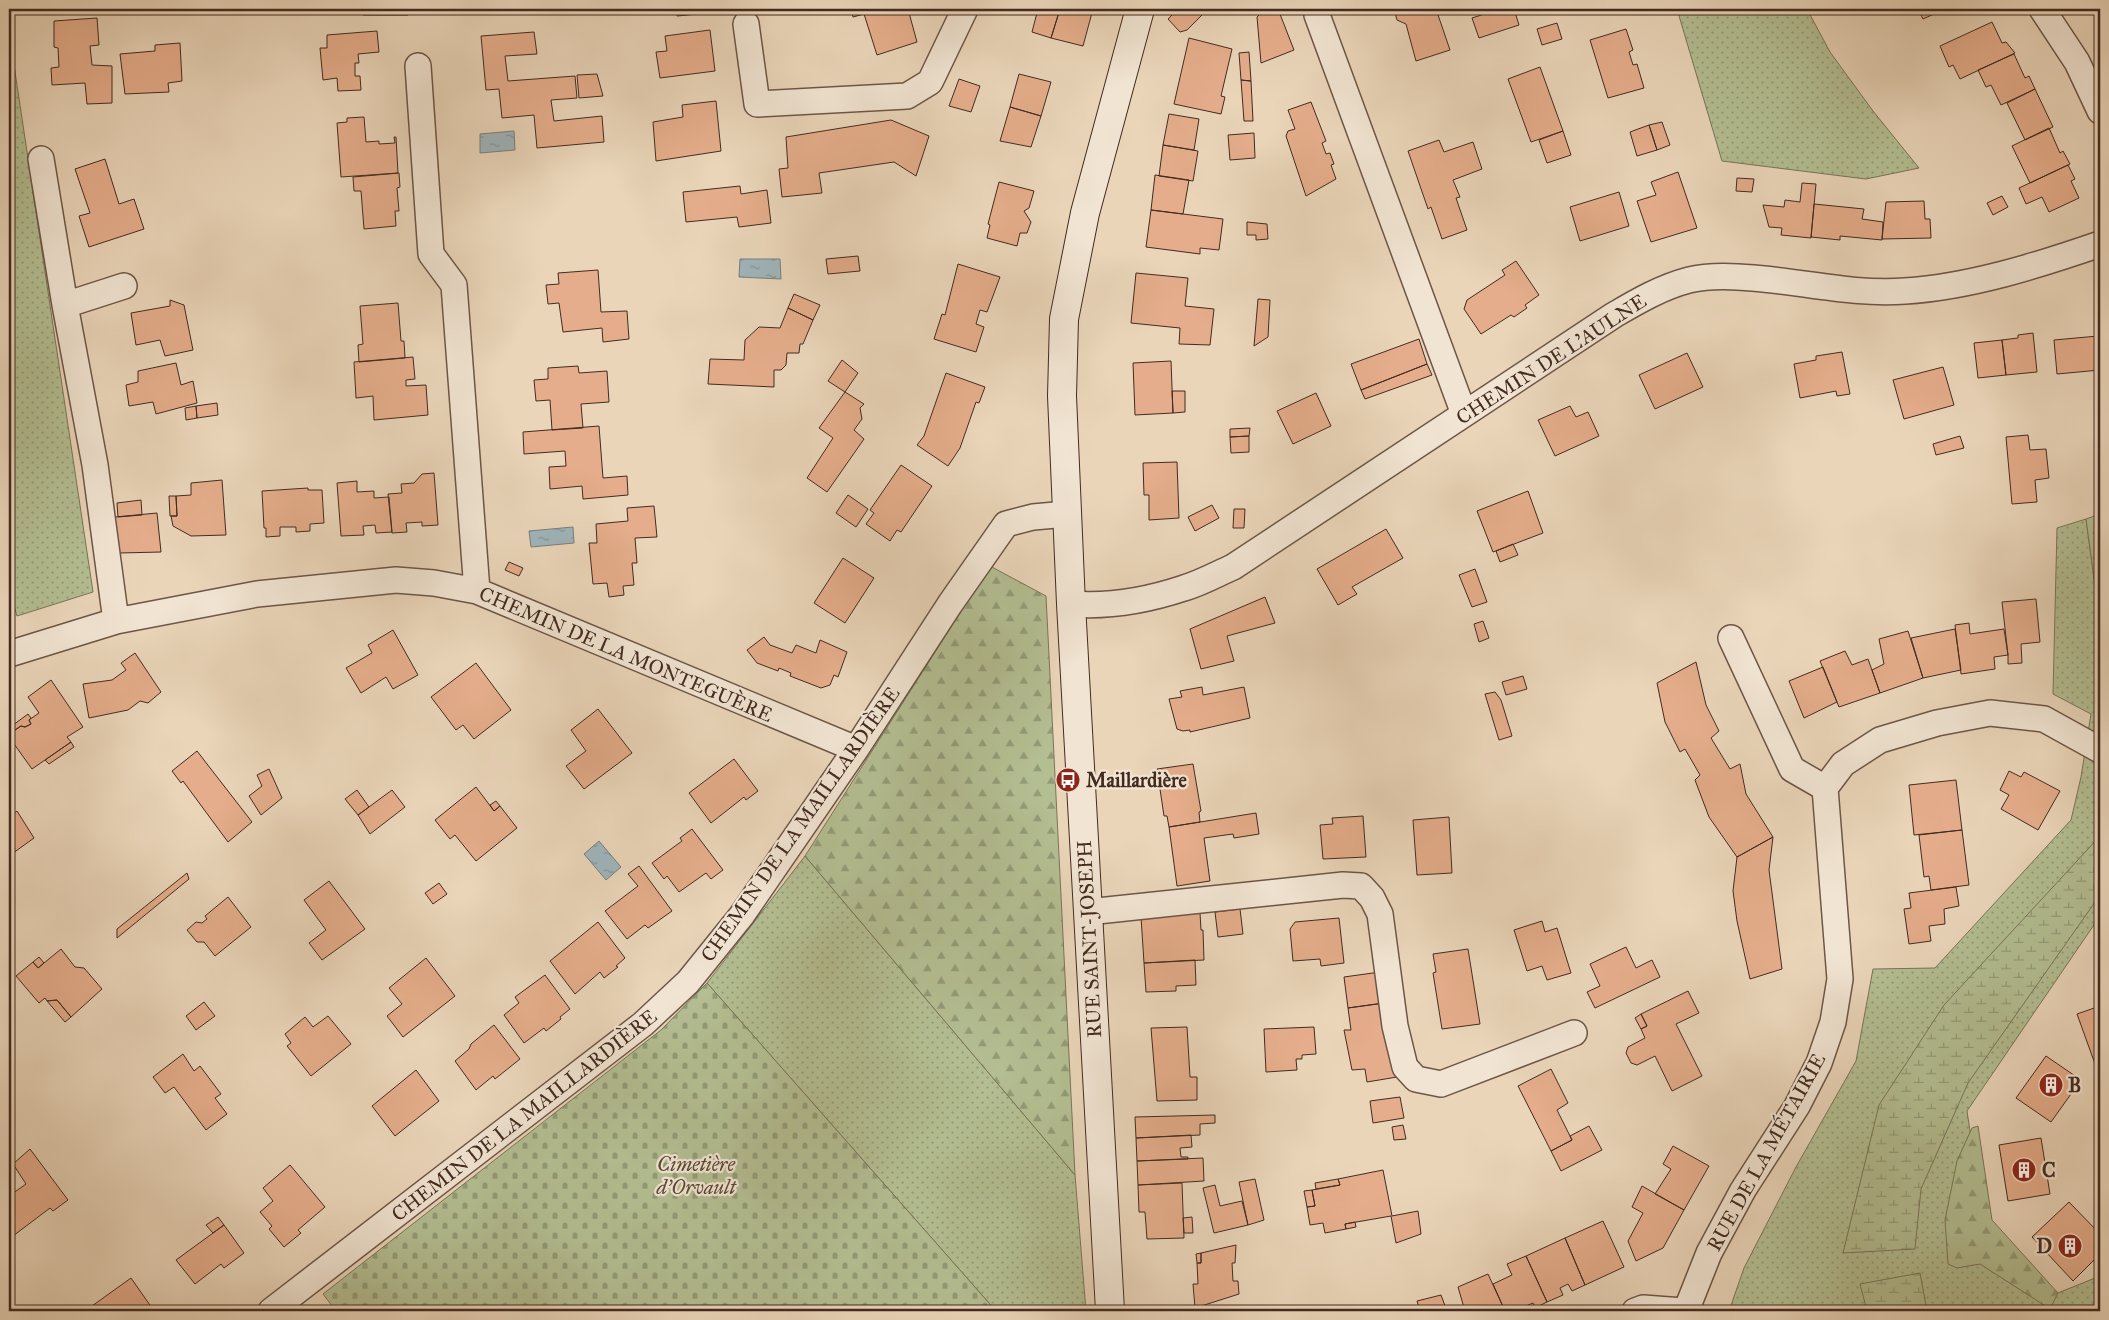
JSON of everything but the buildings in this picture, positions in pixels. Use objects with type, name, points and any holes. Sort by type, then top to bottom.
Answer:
[{"type":"main road","name":"RUE SAINT-JOSEPH","points":[[1110,1311],[1069,566],[1062,396],[1064,319],[1085,213],[1140,9]]},
{"type":"street","points":[[746,24],[757,104],[907,96],[930,82],[965,9]]},
{"type":"street","points":[[2042,9],[2077,62],[2100,111]]},
{"type":"street","points":[[1317,15],[1464,414]]},
{"type":"street","points":[[418,66],[431,254],[454,285],[477,591]]},
{"type":"street","points":[[41,159],[65,305],[95,466],[116,621]]},
{"type":"street","name":"CHEMIN DE L'AULNE","points":[[1071,604],[1092,606],[1131,601],[1184,588],[1233,568],[1614,315],[1654,292],[1690,279],[1731,276],[1876,292],[1905,291],[1942,287],[2038,265],[2100,244]]},
{"type":"street","points":[[65,305],[124,286]]},
{"type":"street","name":"CHEMIN DE LA MAILLARDIÈRE","points":[[283,1308],[643,1024],[688,982],[742,915],[856,749],[950,604],[1006,524],[1033,517],[1067,514]]},
{"type":"street","name":"CHEMIN DE LA MONTEGUÈRE","points":[[9,654],[116,621],[257,594],[396,580],[434,583],[477,591],[856,749]]},
{"type":"street","points":[[1731,638],[1792,769],[1825,788],[1843,764],[1880,740],[1937,722],[1990,713],[2044,720],[2100,750]]},
{"type":"street","name":"RUE DE LA MÉTAIRIE","points":[[1685,1311],[1709,1253],[1738,1198],[1797,1106],[1819,1063],[1833,1022],[1840,979],[1825,788]]},
{"type":"street","points":[[1088,912],[1343,885],[1361,886],[1372,898],[1380,914],[1395,1026],[1405,1067],[1416,1079],[1441,1084],[1574,1034]]},
{"type":"street","points":[[1635,1311],[1643,1308],[1685,1311]]},
{"type":"green space","points":[[9,9],[11,45],[93,592],[17,616],[9,589]]},
{"type":"green space","points":[[1677,9],[1807,9],[1830,52],[1873,111],[1919,168],[1866,179],[1722,161]]},
{"type":"green space","points":[[2100,514],[2100,622],[2086,519]]},
{"type":"green space","points":[[2086,519],[2100,622],[2100,916],[1967,1111],[1984,1225],[2048,1297],[2100,1276],[2100,1311],[1729,1311],[1744,1268],[1796,1167],[1856,1061],[1873,969],[1935,968],[2071,820],[2081,777],[2091,714],[2053,694],[2057,528]]},
{"type":"green space","points":[[990,566],[1046,596],[1075,1175],[805,856]]},
{"type":"green space","points":[[2100,836],[2100,895],[1968,1083],[1921,1189],[1915,1249],[1843,1253],[1879,1105],[1944,1005]]},
{"type":"green space","points":[[805,856],[1075,1175],[1086,1311],[996,1311],[707,983]]},
{"type":"green space","name":"Cimetière d'Orvault","points":[[707,983],[996,1311],[336,1311],[323,1294],[661,1030]]},
{"type":"green space","points":[[1978,1126],[1992,1220],[2058,1293],[2050,1309],[1980,1264],[1957,1268],[1948,1264],[1945,1220],[1957,1161],[1972,1128]]},
{"type":"green space","points":[[1920,1273],[1927,1311],[1867,1311],[1860,1284]]},
{"type":"water","points":[[514,131],[515,150],[480,153],[480,134]]},
{"type":"water","points":[[740,259],[780,259],[781,279],[739,277]]},
{"type":"water","points":[[573,527],[574,543],[531,547],[529,531]]},
{"type":"water","points":[[599,841],[621,867],[606,880],[584,854]]},
{"type":"place","name":"Maillardière","points":[[1068,780]]},
{"type":"place","name":"B","points":[[2051,1085]]},
{"type":"place","name":"C","points":[[2024,1170]]},
{"type":"place","name":"D","points":[[2070,1246]]}]
